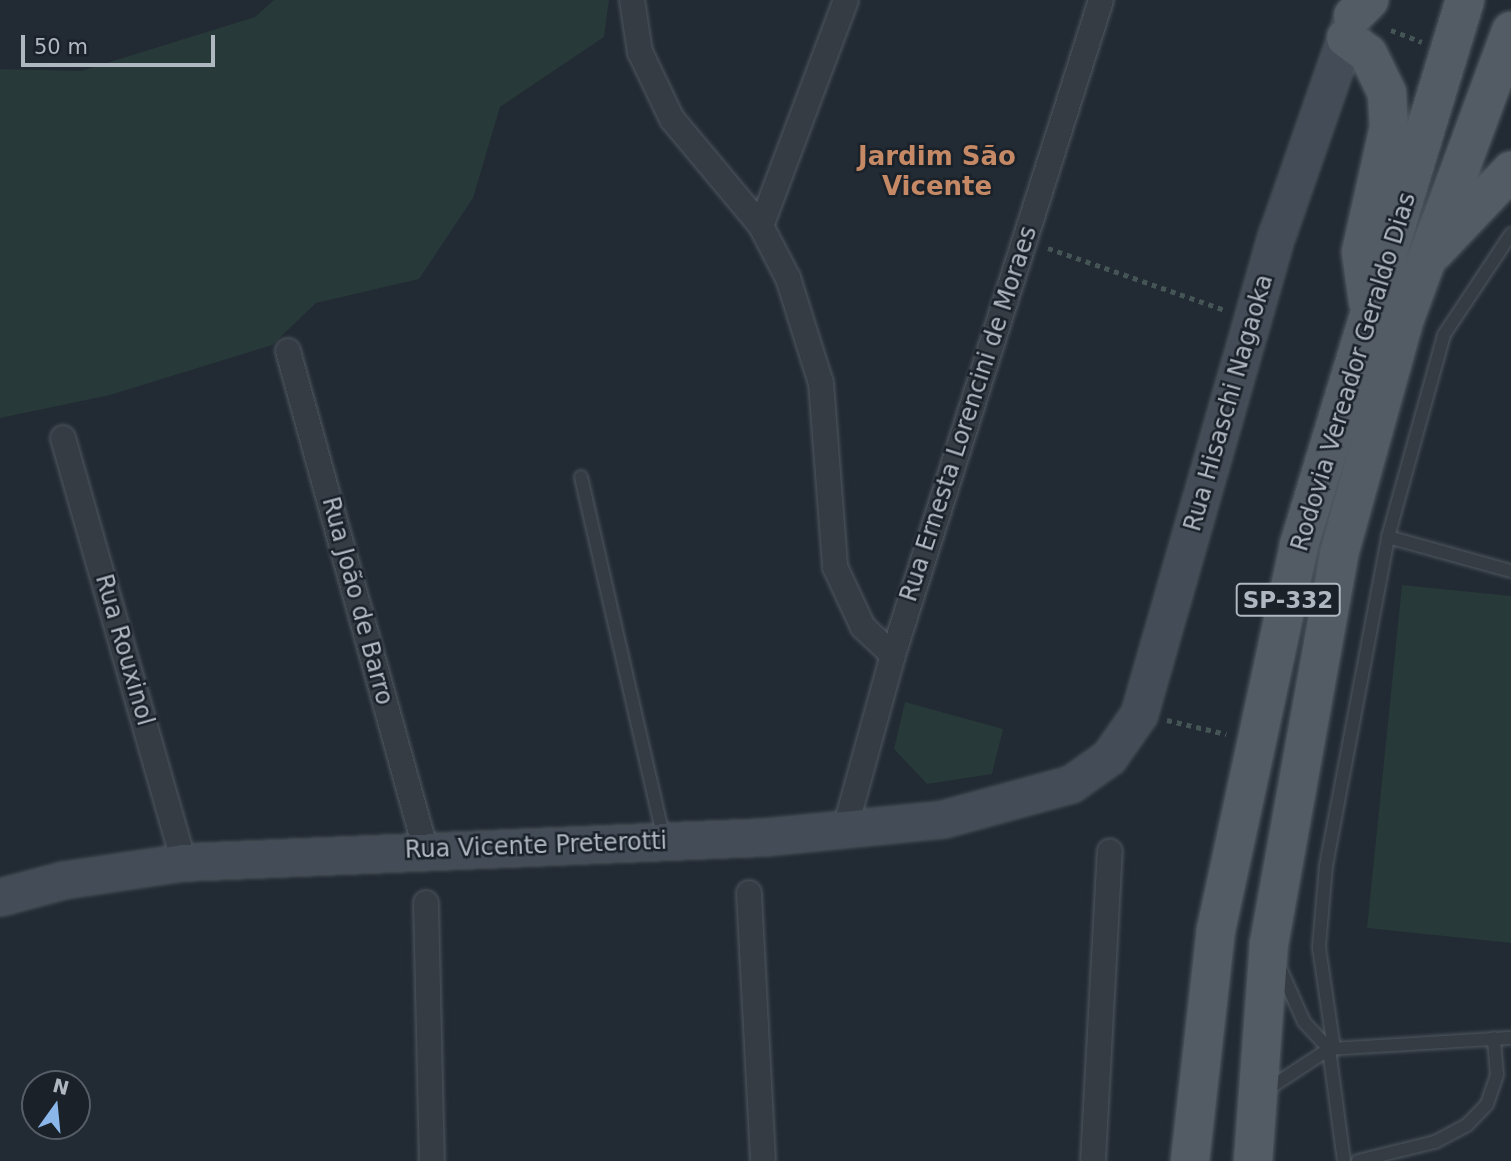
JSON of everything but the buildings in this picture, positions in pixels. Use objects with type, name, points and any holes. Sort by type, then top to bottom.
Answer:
[{"type":"main road","name":"Rodovia Vereador Geraldo Dias","points":[[1190,1161],[1216,930],[1317,474],[1452,54],[1465,0]]},
{"type":"main road","points":[[1356,14],[1368,54],[1387,93],[1389,127],[1361,252],[1362,285],[1371,310]]},
{"type":"main road","name":"Rodovia Vereador Geraldo Dias","points":[[1253,1161],[1269,944],[1339,554],[1423,264],[1511,31]]},
{"type":"main road","points":[[1423,264],[1511,171]]},
{"type":"street","points":[[632,0],[640,52],[672,119],[761,226],[788,278],[821,383],[835,567],[863,627],[893,655]]},
{"type":"street","points":[[761,226],[846,0]]},
{"type":"street","name":"Rua Ernesta Lorencini de Moraes","points":[[845,829],[893,655],[1101,0]]},
{"type":"street","name":"Rua Hisaschi Nagaoka","points":[[1071,784],[1109,757],[1139,714],[1252,320],[1356,14]]},
{"type":"street","name":"Rua João de Barro","points":[[288,351],[426,851]]},
{"type":"street","name":"Rua Rouxinol","points":[[63,438],[184,862]]},
{"type":"street","name":"Rua Vicente Preterotti","points":[[0,897],[63,880],[184,862],[665,842],[943,819],[1071,784]]},
{"type":"street","points":[[1093,1161],[1110,851]]},
{"type":"street","points":[[749,893],[764,1161]]},
{"type":"street","points":[[426,903],[432,1161]]},
{"type":"street","points":[[1256,1104],[1268,1161]]},
{"type":"lane","points":[[1344,1161],[1319,947],[1326,866],[1388,537],[1444,335],[1511,234]]},
{"type":"lane","points":[[581,477],[665,842]]},
{"type":"lane","points":[[1388,537],[1511,571]]},
{"type":"lane","points":[[1269,944],[1304,1023],[1332,1049]]},
{"type":"lane","points":[[1358,1161],[1435,1142],[1467,1125],[1487,1104],[1497,1075],[1494,1038]]},
{"type":"lane","points":[[1256,1104],[1332,1049],[1511,1038]]},
{"type":"path","points":[[1356,14],[1452,54]]},
{"type":"path","points":[[1024,240],[1252,320]]},
{"type":"path","points":[[1139,714],[1258,742]]},
{"type":"shaded area","points":[[274,0],[609,0],[604,37],[500,107],[473,198],[419,279],[316,303],[272,345],[110,395],[0,418],[0,69],[81,71],[255,17]]},
{"type":"shaded area","points":[[1402,585],[1511,596],[1511,943],[1367,928]]},
{"type":"shaded area","points":[[905,702],[1003,729],[992,774],[927,784],[894,749]]},
{"type":"district","name":"Jardim São Vicente","points":[[937,172]]}]
